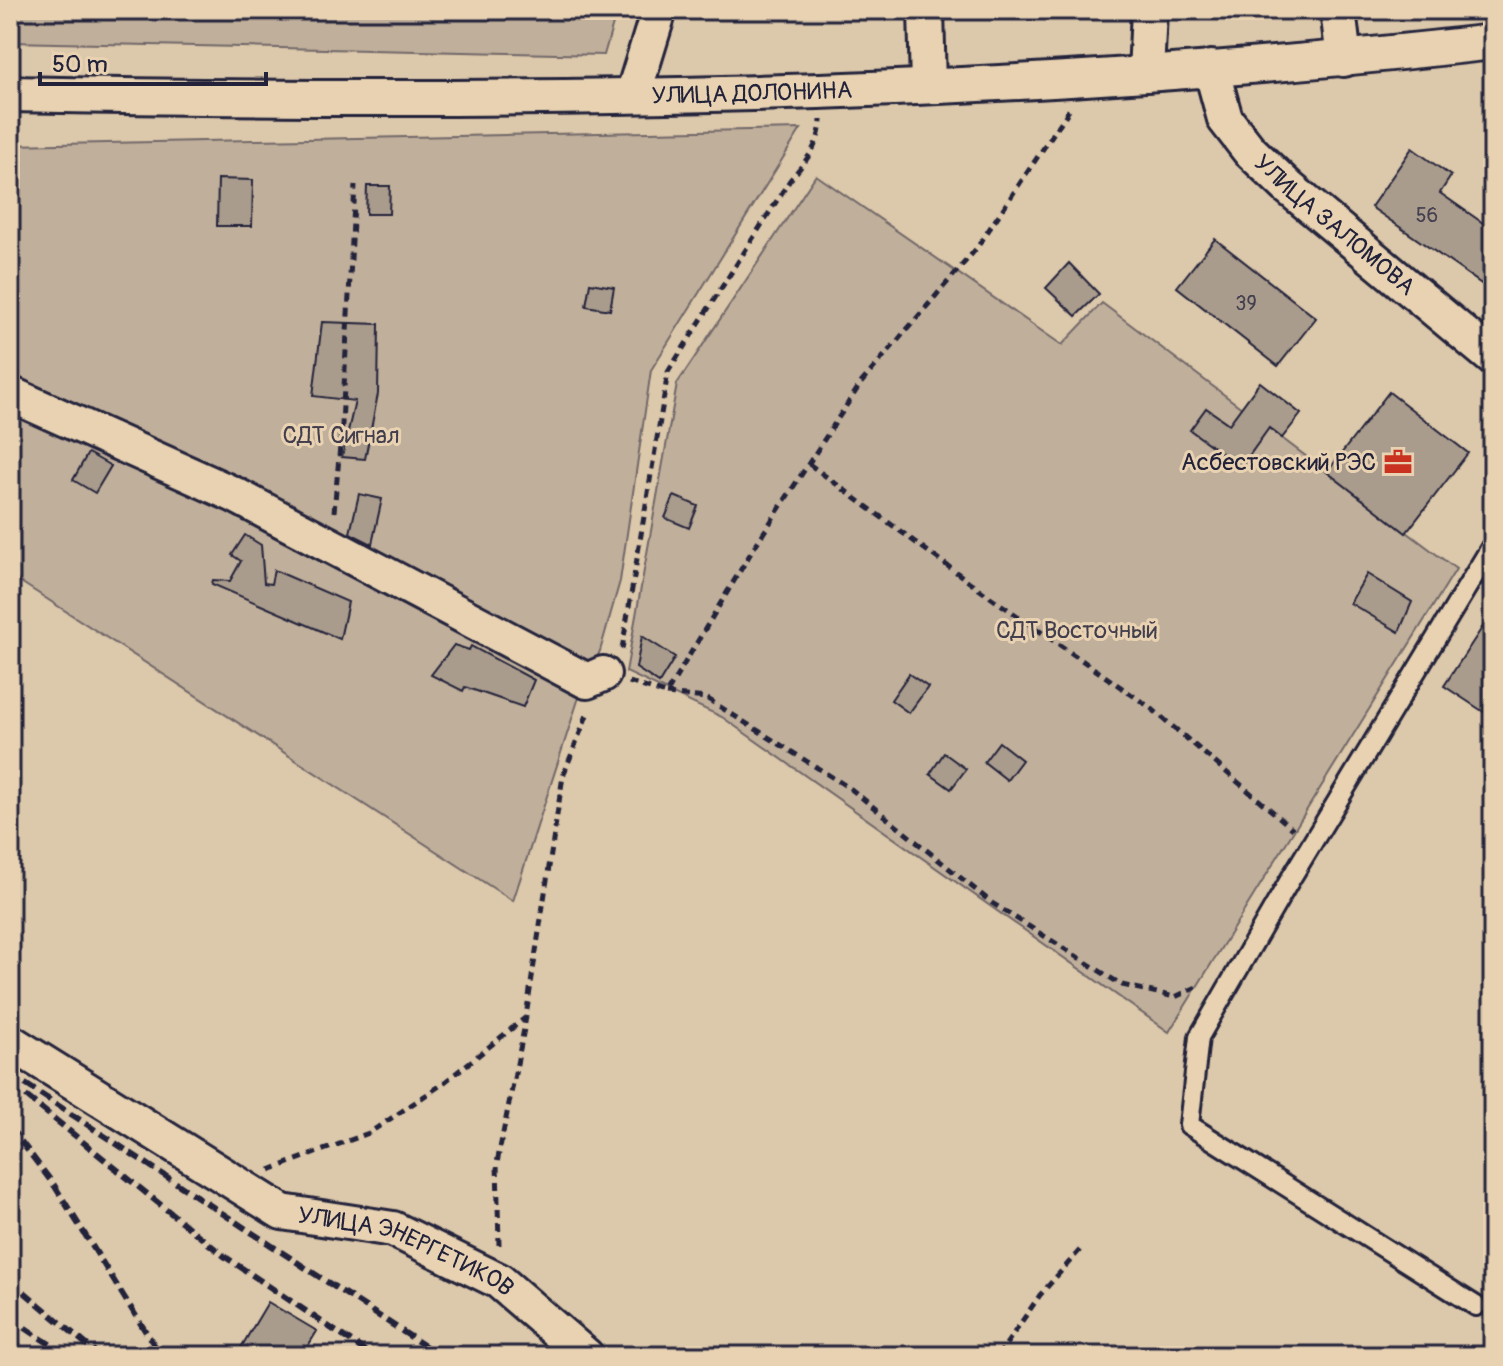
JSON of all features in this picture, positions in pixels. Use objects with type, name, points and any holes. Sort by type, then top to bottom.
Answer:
[{"type":"street","points":[[633,95],[659,10]]},
{"type":"street","points":[[926,10],[928,86]]},
{"type":"street","points":[[1146,74],[1149,10]]},
{"type":"street","points":[[1338,10],[1344,59]]},
{"type":"street","name":"УЛИЦА ДОЛОНИНА","points":[[10,94],[633,95],[831,92],[1146,74],[1344,59],[1493,42]]},
{"type":"street","name":"УЛИЦА ЗАЛОМОВА","points":[[1211,68],[1225,119],[1249,150],[1289,188],[1493,358]]},
{"type":"street","points":[[10,394],[235,495],[587,681],[603,674]]},
{"type":"street","name":"УЛИЦА ЭНЕРГЕТИКОВ","points":[[10,1042],[282,1212],[393,1229],[499,1281],[586,1356]]},
{"type":"lane","points":[[1476,1306],[1189,1125],[1199,1037],[1291,878],[1493,544]]},
{"type":"path","points":[[666,694],[861,383],[976,249],[1091,75]]},
{"type":"path","points":[[499,1281],[497,1163],[525,1018],[563,776],[603,674],[619,660],[628,628],[668,372],[790,180],[810,156],[820,131],[821,93],[831,92]]},
{"type":"path","points":[[330,545],[342,424],[355,185]]},
{"type":"path","points":[[809,464],[983,592],[1151,708],[1295,831],[1287,844]]},
{"type":"path","points":[[603,674],[666,694],[706,698],[851,789],[992,903],[1122,985],[1175,997],[1197,988],[1205,975]]},
{"type":"path","points":[[241,1186],[280,1164],[369,1133],[441,1085],[525,1018]]},
{"type":"path","points":[[998,1356],[1040,1295],[1080,1250]]},
{"type":"green space","points":[[10,10],[617,10],[604,55],[10,42]]},
{"type":"green space","name":"СДТ Сигнал","points":[[801,129],[651,370],[620,581],[600,651],[580,694],[513,901],[10,575],[10,145]]},
{"type":"green space","name":"СДТ Восточный","points":[[816,175],[1062,345],[1102,303],[1456,569],[1169,1032],[722,717],[626,672],[677,384]]},
{"type":"building","points":[[1412,148],[1451,176],[1440,193],[1493,230],[1493,292],[1371,207]]},
{"type":"building","points":[[218,179],[253,180],[252,226],[217,226]]},
{"type":"building","points":[[367,186],[390,186],[389,214],[366,214]]},
{"type":"building","points":[[1215,239],[1316,318],[1278,366],[1177,287]]},
{"type":"building","points":[[1069,263],[1099,294],[1076,316],[1046,288]]},
{"type":"building","points":[[590,283],[614,287],[610,310],[586,306]]},
{"type":"building","points":[[322,322],[379,324],[378,394],[365,459],[342,457],[355,401],[313,396]]},
{"type":"building","points":[[1260,382],[1301,414],[1282,438],[1269,428],[1241,467],[1190,430],[1206,408],[1229,424]]},
{"type":"building","name":"Асбестовский РЭС","points":[[1389,392],[1468,453],[1406,533],[1327,472]]},
{"type":"building","points":[[88,453],[111,466],[95,493],[73,480]]},
{"type":"building","points":[[359,494],[382,499],[372,544],[350,533]]},
{"type":"building","points":[[674,496],[698,506],[689,528],[665,518]]},
{"type":"building","points":[[245,535],[261,545],[264,583],[271,584],[274,570],[348,602],[340,639],[212,584],[213,580],[230,581],[241,561],[232,555]]},
{"type":"building","points":[[1367,574],[1412,602],[1399,632],[1350,603]]},
{"type":"building","points":[[1493,611],[1493,718],[1444,686]]},
{"type":"building","points":[[642,636],[675,657],[659,683],[636,668]]},
{"type":"building","points":[[454,645],[469,650],[471,646],[534,680],[523,707],[465,687],[463,691],[431,675]]},
{"type":"building","points":[[909,674],[928,687],[909,713],[891,700]]},
{"type":"building","points":[[999,742],[1022,760],[1007,780],[984,762]]},
{"type":"building","points":[[944,753],[966,769],[951,789],[930,774]]},
{"type":"building","points":[[268,1302],[317,1331],[302,1356],[236,1356]]},
{"type":"railway","points":[[10,1074],[440,1356]]},
{"type":"railway","points":[[26,1096],[224,1256],[365,1351]]},
{"type":"railway","points":[[10,1127],[54,1185],[161,1356]]},
{"type":"railway","points":[[10,1280],[100,1356]]},
{"type":"railway","points":[[10,1318],[68,1356]]},
{"type":"place","name":"Асбестовский РЭС","points":[[1398,462]]}]
